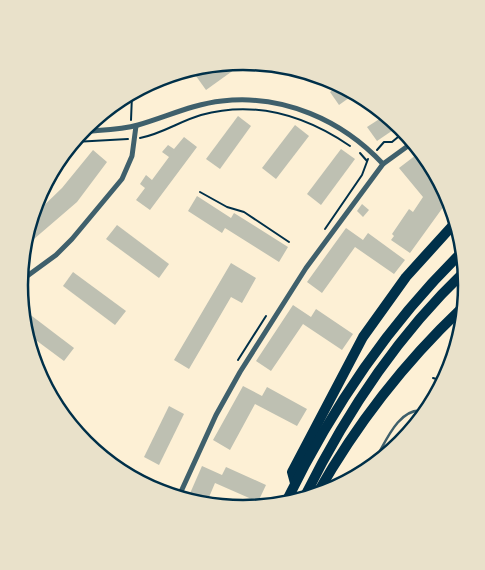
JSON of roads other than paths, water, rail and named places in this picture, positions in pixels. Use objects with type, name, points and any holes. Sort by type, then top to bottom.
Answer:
[{"type":"highway","points":[[295,483],[292,472],[363,337],[406,277],[450,229]]},
{"type":"highway","points":[[289,495],[332,416],[366,363],[406,310],[456,258]]},
{"type":"highway","points":[[309,490],[337,437],[370,383],[423,314],[458,279]]},
{"type":"highway","points":[[324,484],[367,416],[411,362],[455,316]]},
{"type":"street","points":[[92,131],[136,126],[193,107],[222,100],[264,101],[298,109],[327,120],[356,138],[383,164]]},
{"type":"street","points":[[28,276],[72,239],[122,179],[132,156],[136,126]]},
{"type":"street","points":[[180,491],[216,415],[260,337],[306,268],[383,164],[407,147]]},
{"type":"lane","points":[[381,449],[401,419],[409,413],[416,411]]}]
